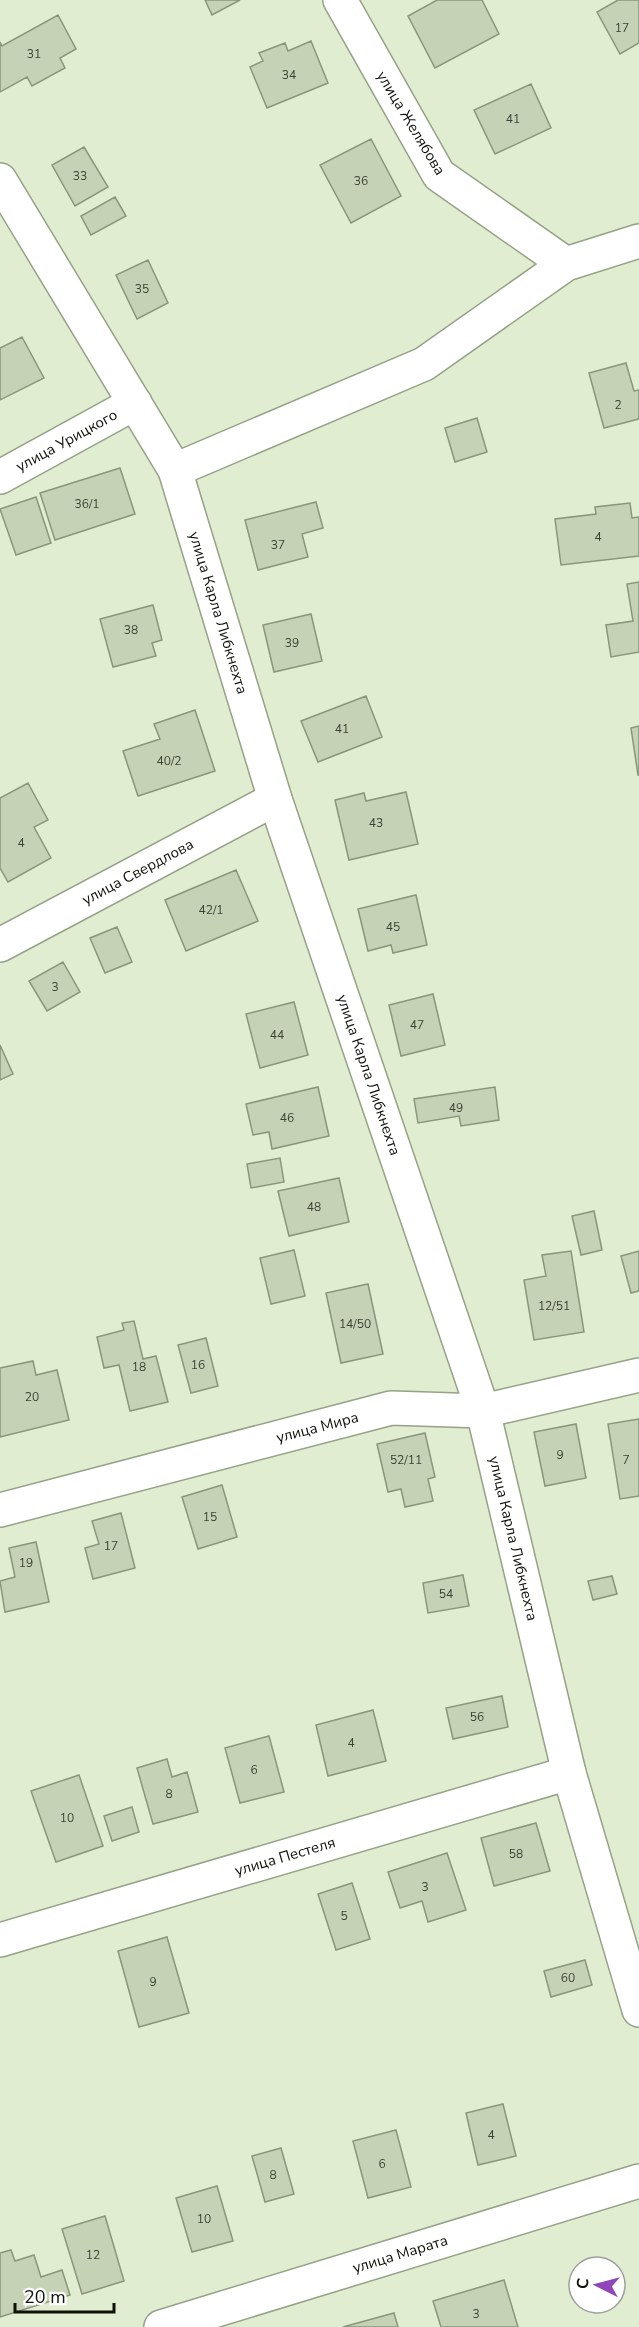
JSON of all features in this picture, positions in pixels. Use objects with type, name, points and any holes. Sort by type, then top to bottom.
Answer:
[{"type":"street","name":"улица Желябова","points":[[340,0],[439,175],[566,264]]},
{"type":"street","name":"улица Карла Либкнехта","points":[[0,180],[175,470],[275,799],[483,1411],[569,1773],[639,2010]]},
{"type":"street","points":[[175,470],[424,364],[566,264],[639,241]]},
{"type":"street","name":"улица Урицкого","points":[[0,477],[135,403]]},
{"type":"street","name":"улица Свердлова","points":[[0,945],[275,799]]},
{"type":"street","name":"улица Мира","points":[[0,1510],[391,1408],[483,1411],[639,1375]]},
{"type":"street","name":"улица Пестеля","points":[[0,1940],[569,1773]]},
{"type":"street","name":"улица Марата","points":[[161,2327],[639,2181]]},
{"type":"building","points":[[205,0],[240,0],[212,15]]},
{"type":"building","points":[[437,0],[482,0],[499,34],[435,68],[408,16]]},
{"type":"building","points":[[618,0],[639,0],[639,43],[620,54],[597,12]]},
{"type":"building","points":[[58,15],[76,49],[60,58],[65,68],[32,86],[27,77],[0,92],[0,42],[2,46]]},
{"type":"building","points":[[311,41],[328,83],[267,108],[250,67],[263,61],[259,53],[285,43],[288,51]]},
{"type":"building","points":[[531,84],[551,128],[495,154],[474,110]]},
{"type":"building","points":[[371,139],[401,196],[351,223],[320,165]]},
{"type":"building","points":[[84,147],[108,187],[75,206],[52,165]]},
{"type":"building","points":[[115,197],[126,216],[91,235],[81,216]]},
{"type":"building","points":[[148,260],[168,303],[137,319],[116,275]]},
{"type":"building","points":[[22,337],[44,378],[0,400],[0,348]]},
{"type":"building","points":[[626,363],[634,391],[639,390],[639,419],[604,428],[589,373]]},
{"type":"building","points":[[477,418],[487,452],[455,462],[445,428]]},
{"type":"building","points":[[120,468],[135,514],[55,540],[40,493]]},
{"type":"building","points":[[36,497],[51,543],[16,555],[0,509]]},
{"type":"building","points":[[316,502],[323,528],[302,534],[308,557],[258,570],[245,520]]},
{"type":"building","points":[[630,503],[632,518],[639,517],[639,556],[561,565],[555,519],[596,514],[595,507]]},
{"type":"building","points":[[639,582],[639,652],[611,657],[606,625],[633,621],[627,584]]},
{"type":"building","points":[[153,605],[162,640],[152,643],[156,656],[113,667],[100,619]]},
{"type":"building","points":[[311,614],[322,661],[274,672],[263,625]]},
{"type":"building","points":[[366,696],[382,737],[318,762],[301,721]]},
{"type":"building","points":[[195,710],[215,771],[138,796],[123,751],[160,739],[154,724]]},
{"type":"building","points":[[639,726],[639,775],[638,775],[631,728]]},
{"type":"building","points":[[28,783],[48,820],[34,827],[51,858],[8,882],[0,868],[0,798]]},
{"type":"building","points":[[406,792],[418,844],[349,860],[335,800],[364,793],[366,801]]},
{"type":"building","points":[[236,870],[258,921],[186,951],[165,900]]},
{"type":"building","points":[[416,895],[427,945],[393,953],[391,945],[368,951],[358,909]]},
{"type":"building","points":[[117,927],[132,962],[105,973],[90,938]]},
{"type":"building","points":[[63,962],[80,992],[47,1011],[29,981]]},
{"type":"building","points":[[433,994],[445,1045],[401,1056],[389,1005]]},
{"type":"building","points":[[294,1002],[308,1055],[260,1068],[246,1014]]},
{"type":"building","points":[[0,1045],[13,1074],[0,1080]]},
{"type":"building","points":[[318,1087],[329,1136],[272,1149],[269,1132],[253,1135],[246,1104]]},
{"type":"building","points":[[495,1087],[499,1120],[461,1126],[459,1116],[418,1123],[414,1099]]},
{"type":"building","points":[[280,1158],[284,1182],[251,1188],[247,1164]]},
{"type":"building","points":[[339,1178],[349,1222],[289,1236],[278,1191]]},
{"type":"building","points":[[594,1211],[602,1250],[581,1255],[572,1216]]},
{"type":"building","points":[[294,1250],[305,1296],[271,1304],[260,1258]]},
{"type":"building","points":[[571,1251],[584,1332],[534,1340],[524,1280],[546,1276],[542,1255]]},
{"type":"building","points":[[639,1251],[639,1291],[631,1293],[621,1256]]},
{"type":"building","points":[[368,1284],[383,1354],[341,1363],[326,1293]]},
{"type":"building","points":[[134,1321],[143,1359],[156,1356],[168,1402],[130,1411],[119,1365],[104,1368],[97,1337],[124,1330],[122,1323]]},
{"type":"building","points":[[206,1338],[218,1386],[191,1393],[178,1345]]},
{"type":"building","points":[[33,1361],[36,1375],[57,1370],[69,1420],[0,1437],[0,1368]]},
{"type":"building","points":[[639,1419],[639,1496],[620,1499],[608,1424]]},
{"type":"building","points":[[576,1424],[586,1478],[545,1486],[534,1432]]},
{"type":"building","points":[[425,1433],[435,1477],[428,1479],[433,1501],[405,1507],[401,1489],[388,1492],[377,1444]]},
{"type":"building","points":[[222,1485],[237,1537],[198,1549],[182,1497]]},
{"type":"building","points":[[121,1513],[135,1568],[93,1579],[85,1548],[99,1544],[92,1521]]},
{"type":"building","points":[[36,1542],[49,1602],[5,1612],[0,1581],[15,1577],[9,1548]]},
{"type":"building","points":[[463,1575],[469,1606],[428,1613],[423,1583]]},
{"type":"building","points":[[612,1576],[617,1594],[593,1600],[588,1581]]},
{"type":"building","points":[[502,1696],[508,1727],[453,1739],[446,1708]]},
{"type":"building","points":[[373,1710],[386,1761],[328,1776],[316,1725]]},
{"type":"building","points":[[269,1736],[284,1792],[240,1803],[225,1748]]},
{"type":"building","points":[[167,1759],[172,1777],[187,1772],[198,1812],[153,1824],[137,1768]]},
{"type":"building","points":[[79,1775],[103,1846],[56,1862],[31,1791]]},
{"type":"building","points":[[132,1807],[139,1832],[112,1841],[104,1816]]},
{"type":"building","points":[[536,1823],[550,1871],[494,1886],[481,1838]]},
{"type":"building","points":[[447,1853],[466,1910],[428,1922],[422,1901],[400,1908],[388,1872]]},
{"type":"building","points":[[352,1883],[370,1939],[336,1950],[318,1894]]},
{"type":"building","points":[[167,1937],[189,2013],[139,2027],[118,1951]]},
{"type":"building","points":[[585,1960],[592,1985],[551,1997],[544,1971]]},
{"type":"building","points":[[503,2104],[516,2156],[478,2165],[466,2113]]},
{"type":"building","points":[[396,2130],[411,2187],[368,2198],[353,2141]]},
{"type":"building","points":[[281,2148],[294,2194],[265,2202],[252,2156]]},
{"type":"building","points":[[217,2186],[233,2241],[192,2252],[176,2198]]},
{"type":"building","points":[[105,2216],[124,2281],[82,2294],[62,2229]]},
{"type":"building","points":[[11,2250],[15,2261],[34,2255],[41,2277],[62,2270],[70,2295],[0,2317],[0,2253]]},
{"type":"building","points":[[504,2280],[518,2327],[441,2327],[433,2301]]},
{"type":"building","points":[[394,2313],[398,2327],[343,2327]]}]
